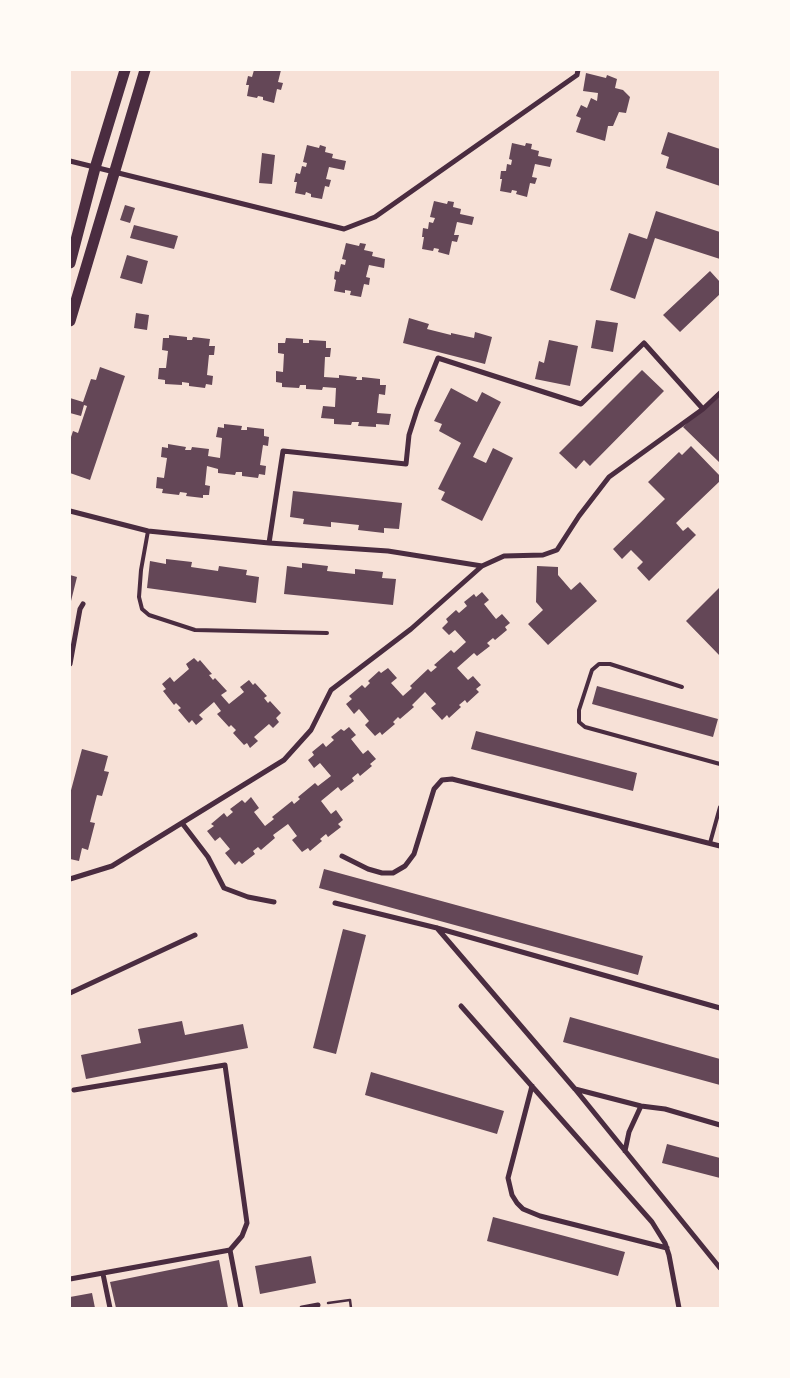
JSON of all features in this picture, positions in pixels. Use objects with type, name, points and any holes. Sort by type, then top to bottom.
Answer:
[{"type":"main road","points":[[70,263],[95,168],[125,70]]},
{"type":"main road","points":[[70,321],[145,70]]},
{"type":"street","points":[[70,162],[344,229],[375,217],[577,74],[578,70]]},
{"type":"street","points":[[269,543],[283,451],[406,464],[409,435],[438,358],[581,404],[644,343],[702,409]]},
{"type":"street","points":[[70,879],[112,866],[284,760],[311,730],[331,690],[411,629],[482,566],[504,556],[543,555],[558,550],[578,516],[609,477],[702,409],[720,393]]},
{"type":"street","points":[[70,511],[148,531],[269,543],[388,551],[482,566]]},
{"type":"street","points":[[70,664],[80,609],[83,604]]},
{"type":"street","points":[[342,856],[368,869],[382,873],[394,873],[406,866],[414,854],[434,789],[442,780],[452,779],[720,846]]},
{"type":"street","points":[[182,823],[208,858],[224,888],[248,897],[274,902]]},
{"type":"street","points":[[335,903],[437,928],[720,1008]]},
{"type":"street","points":[[437,928],[575,1089],[720,1268]]},
{"type":"street","points":[[70,993],[195,935]]},
{"type":"street","points":[[461,1006],[652,1222],[667,1248],[679,1308]]},
{"type":"street","points":[[70,1279],[230,1250],[242,1236],[247,1223],[225,1065],[74,1090]]},
{"type":"street","points":[[532,1086],[508,1178],[512,1195],[517,1203],[523,1209],[540,1216],[667,1248]]},
{"type":"street","points":[[575,1089],[642,1106],[665,1109],[720,1124]]},
{"type":"street","points":[[625,1151],[629,1132],[642,1106]]},
{"type":"street","points":[[230,1250],[241,1308]]},
{"type":"street","points":[[103,1274],[110,1308]]},
{"type":"street","points":[[302,1308],[318,1305]]},
{"type":"lane","points":[[148,531],[141,570],[139,597],[142,609],[149,615],[195,630],[326,633]]},
{"type":"lane","points":[[682,687],[610,664],[599,664],[592,670],[579,710],[579,722],[585,727],[720,764]]},
{"type":"lane","points":[[710,843],[720,807]]},
{"type":"path","points":[[318,1305],[350,1300],[351,1308]]},
{"type":"building","points":[[254,70],[281,70],[278,82],[283,83],[281,90],[277,89],[274,103],[263,100],[263,97],[247,96],[249,85],[246,85],[248,76],[252,77]]},
{"type":"building","points":[[586,73],[606,78],[607,75],[617,79],[615,88],[623,90],[630,97],[626,113],[619,112],[613,126],[608,126],[605,141],[576,132],[581,118],[576,116],[581,105],[587,108],[591,98],[597,101],[598,93],[583,91]]},
{"type":"building","points":[[668,132],[720,149],[720,186],[666,168],[669,157],[661,154]]},
{"type":"building","points":[[512,143],[525,146],[526,143],[532,144],[531,149],[539,151],[538,156],[552,159],[550,167],[535,164],[532,177],[537,178],[535,184],[530,183],[527,197],[516,194],[517,191],[512,190],[511,193],[500,191],[501,171],[506,171],[507,164],[511,165],[512,160],[509,159]]},
{"type":"building","points":[[307,145],[319,148],[320,145],[326,147],[325,152],[333,154],[332,158],[346,161],[344,170],[329,167],[326,179],[331,180],[329,187],[325,186],[322,199],[311,197],[311,194],[306,192],[305,195],[295,193],[297,182],[294,182],[296,173],[300,174],[302,166],[306,167],[307,163],[303,162]]},
{"type":"building","points":[[262,153],[275,155],[272,184],[259,183]]},
{"type":"building","points":[[434,201],[447,204],[448,201],[454,202],[453,207],[461,209],[460,214],[474,217],[472,225],[457,222],[454,235],[459,235],[457,242],[452,241],[449,255],[438,252],[439,249],[434,248],[433,251],[422,249],[423,228],[428,229],[429,222],[433,223],[435,218],[430,217]]},
{"type":"building","points":[[125,205],[135,208],[130,223],[120,220]]},
{"type":"building","points":[[656,211],[720,232],[720,259],[655,238],[635,299],[610,290],[629,233],[647,239]]},
{"type":"building","points":[[134,225],[178,236],[174,249],[130,238]]},
{"type":"building","points":[[346,243],[359,246],[360,243],[366,244],[364,250],[373,252],[372,256],[385,259],[384,268],[369,265],[366,277],[370,278],[369,285],[364,284],[361,297],[350,295],[351,291],[345,290],[345,293],[334,291],[335,271],[339,272],[341,264],[345,265],[346,260],[342,259]]},
{"type":"building","points":[[127,255],[148,261],[142,284],[120,278]]},
{"type":"building","points":[[710,271],[720,282],[720,294],[680,332],[663,315]]},
{"type":"building","points":[[136,313],[149,315],[147,330],[134,328]]},
{"type":"building","points":[[409,318],[429,324],[427,329],[451,335],[451,333],[474,338],[475,332],[492,337],[485,364],[403,343]]},
{"type":"building","points":[[596,320],[618,323],[613,352],[591,348]]},
{"type":"building","points":[[169,335],[187,337],[187,340],[192,340],[193,337],[210,339],[209,346],[215,346],[214,355],[209,355],[207,375],[213,376],[212,385],[206,384],[205,388],[189,386],[189,383],[182,382],[182,385],[165,384],[165,380],[158,379],[159,368],[166,368],[168,351],[162,350],[163,338],[169,338]]},
{"type":"building","points":[[286,338],[303,339],[303,343],[309,343],[309,340],[326,341],[326,348],[331,348],[330,357],[325,357],[324,377],[339,378],[339,375],[357,377],[356,380],[362,380],[362,377],[380,379],[380,385],[386,385],[385,395],[379,394],[377,413],[391,414],[389,425],[376,424],[376,427],[358,426],[359,422],[352,422],[351,425],[334,424],[334,419],[321,418],[323,406],[335,407],[336,388],[323,387],[322,390],[306,389],[306,385],[300,385],[299,388],[282,387],[282,383],[276,382],[276,371],[283,372],[284,354],[278,353],[278,343],[285,343]]},
{"type":"building","points":[[549,340],[578,346],[570,386],[535,379],[539,361],[544,363]]},
{"type":"building","points":[[100,367],[125,376],[90,480],[70,473],[70,440],[73,431],[78,433],[87,406],[84,405],[81,416],[70,413],[70,398],[83,402],[91,379],[96,380]]},
{"type":"building","points":[[642,370],[664,391],[590,466],[584,460],[576,469],[559,453]]},
{"type":"building","points":[[451,388],[477,402],[482,392],[501,402],[473,457],[486,463],[493,448],[513,458],[482,521],[441,500],[445,492],[438,489],[461,443],[439,431],[442,424],[434,421]]},
{"type":"building","points":[[717,393],[720,396],[720,463],[683,427]]},
{"type":"building","points":[[224,424],[242,426],[241,430],[247,430],[247,427],[264,429],[264,436],[269,437],[268,446],[263,445],[260,465],[266,466],[265,475],[259,474],[258,478],[242,476],[242,472],[236,472],[235,475],[218,473],[218,469],[207,466],[205,485],[210,486],[209,495],[203,495],[203,498],[186,496],[187,493],[180,492],[179,495],[162,493],[163,489],[156,488],[157,477],[164,478],[167,458],[161,457],[162,447],[168,448],[168,444],[186,447],[185,450],[191,450],[192,447],[209,449],[208,456],[220,458],[222,438],[216,437],[218,427],[224,428]]},
{"type":"building","points":[[691,446],[720,476],[720,481],[676,523],[683,531],[688,527],[696,535],[649,581],[637,568],[643,562],[631,550],[622,559],[613,549],[665,499],[648,482],[679,452],[682,455]]},
{"type":"building","points":[[293,491],[402,503],[399,529],[384,528],[384,533],[358,530],[359,525],[331,522],[331,527],[303,524],[304,519],[290,517]]},
{"type":"building","points":[[166,559],[192,562],[191,567],[218,571],[219,566],[247,570],[246,575],[259,577],[256,603],[147,588],[150,561],[166,564]]},
{"type":"building","points":[[302,563],[328,566],[327,571],[355,574],[355,569],[383,572],[382,578],[396,579],[393,605],[284,594],[287,566],[302,568]]},
{"type":"building","points":[[537,566],[558,567],[558,575],[571,590],[580,582],[597,601],[548,645],[528,624],[543,610],[536,602]]},
{"type":"building","points":[[70,575],[77,577],[71,601],[70,601]]},
{"type":"building","points":[[720,587],[720,656],[686,621]]},
{"type":"building","points":[[482,592],[489,600],[484,604],[496,619],[502,614],[510,623],[505,627],[507,630],[495,640],[493,638],[487,643],[490,646],[477,656],[474,653],[457,668],[468,680],[473,676],[481,685],[476,689],[479,692],[467,703],[465,700],[459,705],[461,707],[449,718],[447,715],[442,720],[431,708],[436,704],[425,692],[412,705],[414,707],[400,719],[398,717],[393,722],[395,724],[382,735],[380,732],[375,736],[365,725],[369,721],[359,709],[354,714],[346,704],[352,699],[349,696],[362,685],[365,688],[370,683],[368,681],[379,671],[381,673],[388,668],[397,678],[391,683],[403,696],[412,688],[410,686],[428,669],[431,672],[437,667],[434,665],[451,650],[454,653],[466,642],[455,630],[449,635],[442,628],[448,622],[446,619],[456,610],[459,613],[467,606],[464,602],[474,594],[476,597]]},
{"type":"building","points":[[194,658],[198,662],[200,660],[212,674],[209,675],[213,680],[215,678],[227,691],[221,695],[229,704],[244,692],[240,687],[249,680],[253,685],[255,683],[267,696],[264,698],[268,703],[270,701],[281,713],[276,718],[279,722],[273,728],[269,724],[254,737],[258,741],[250,748],[247,743],[244,745],[233,733],[236,730],[231,725],[229,727],[217,714],[221,711],[214,702],[199,715],[203,719],[196,725],[192,720],[189,723],[178,710],[181,708],[176,703],[174,705],[163,691],[166,689],[162,684],[170,677],[174,682],[189,669],[186,664]]},
{"type":"building","points":[[597,686],[718,719],[713,737],[592,704]]},
{"type":"building","points":[[349,727],[356,735],[351,739],[363,754],[368,750],[376,759],[370,764],[372,766],[360,776],[358,773],[352,778],[354,781],[341,791],[338,787],[321,801],[331,814],[336,810],[343,820],[338,824],[341,827],[328,837],[326,834],[320,839],[322,841],[310,851],[308,848],[302,852],[292,840],[297,836],[288,824],[273,835],[275,838],[261,850],[258,847],[253,851],[255,854],[242,864],[239,861],[235,865],[225,853],[230,849],[220,837],[215,841],[207,831],[214,826],[211,824],[224,813],[227,817],[233,812],[230,809],[242,800],[245,803],[251,797],[259,808],[254,812],[265,826],[274,819],[272,817],[292,801],[294,804],[300,799],[298,797],[315,783],[318,786],[331,776],[320,763],[314,768],[308,760],[314,755],[312,752],[323,743],[326,747],[334,740],[331,737],[341,729],[344,731]]},
{"type":"building","points":[[476,731],[637,773],[633,791],[471,749]]},
{"type":"building","points":[[82,749],[108,756],[104,771],[109,772],[102,796],[97,795],[90,822],[95,823],[88,850],[82,848],[79,861],[70,859],[70,794]]},
{"type":"building","points":[[324,869],[643,956],[638,975],[319,888]]},
{"type":"building","points":[[343,929],[366,935],[336,1054],[313,1048]]},
{"type":"building","points":[[570,1017],[720,1059],[720,1085],[563,1042]]},
{"type":"building","points":[[182,1021],[185,1035],[243,1024],[248,1048],[86,1079],[81,1055],[141,1043],[138,1029]]},
{"type":"building","points":[[371,1072],[504,1111],[497,1134],[365,1095]]},
{"type":"building","points":[[667,1144],[720,1158],[720,1178],[662,1163]]},
{"type":"building","points":[[493,1217],[625,1252],[618,1276],[487,1241]]},
{"type":"building","points":[[311,1256],[316,1283],[260,1294],[255,1266]]},
{"type":"building","points":[[219,1260],[228,1308],[116,1308],[110,1282]]},
{"type":"building","points":[[92,1293],[95,1308],[70,1308],[70,1297]]}]
